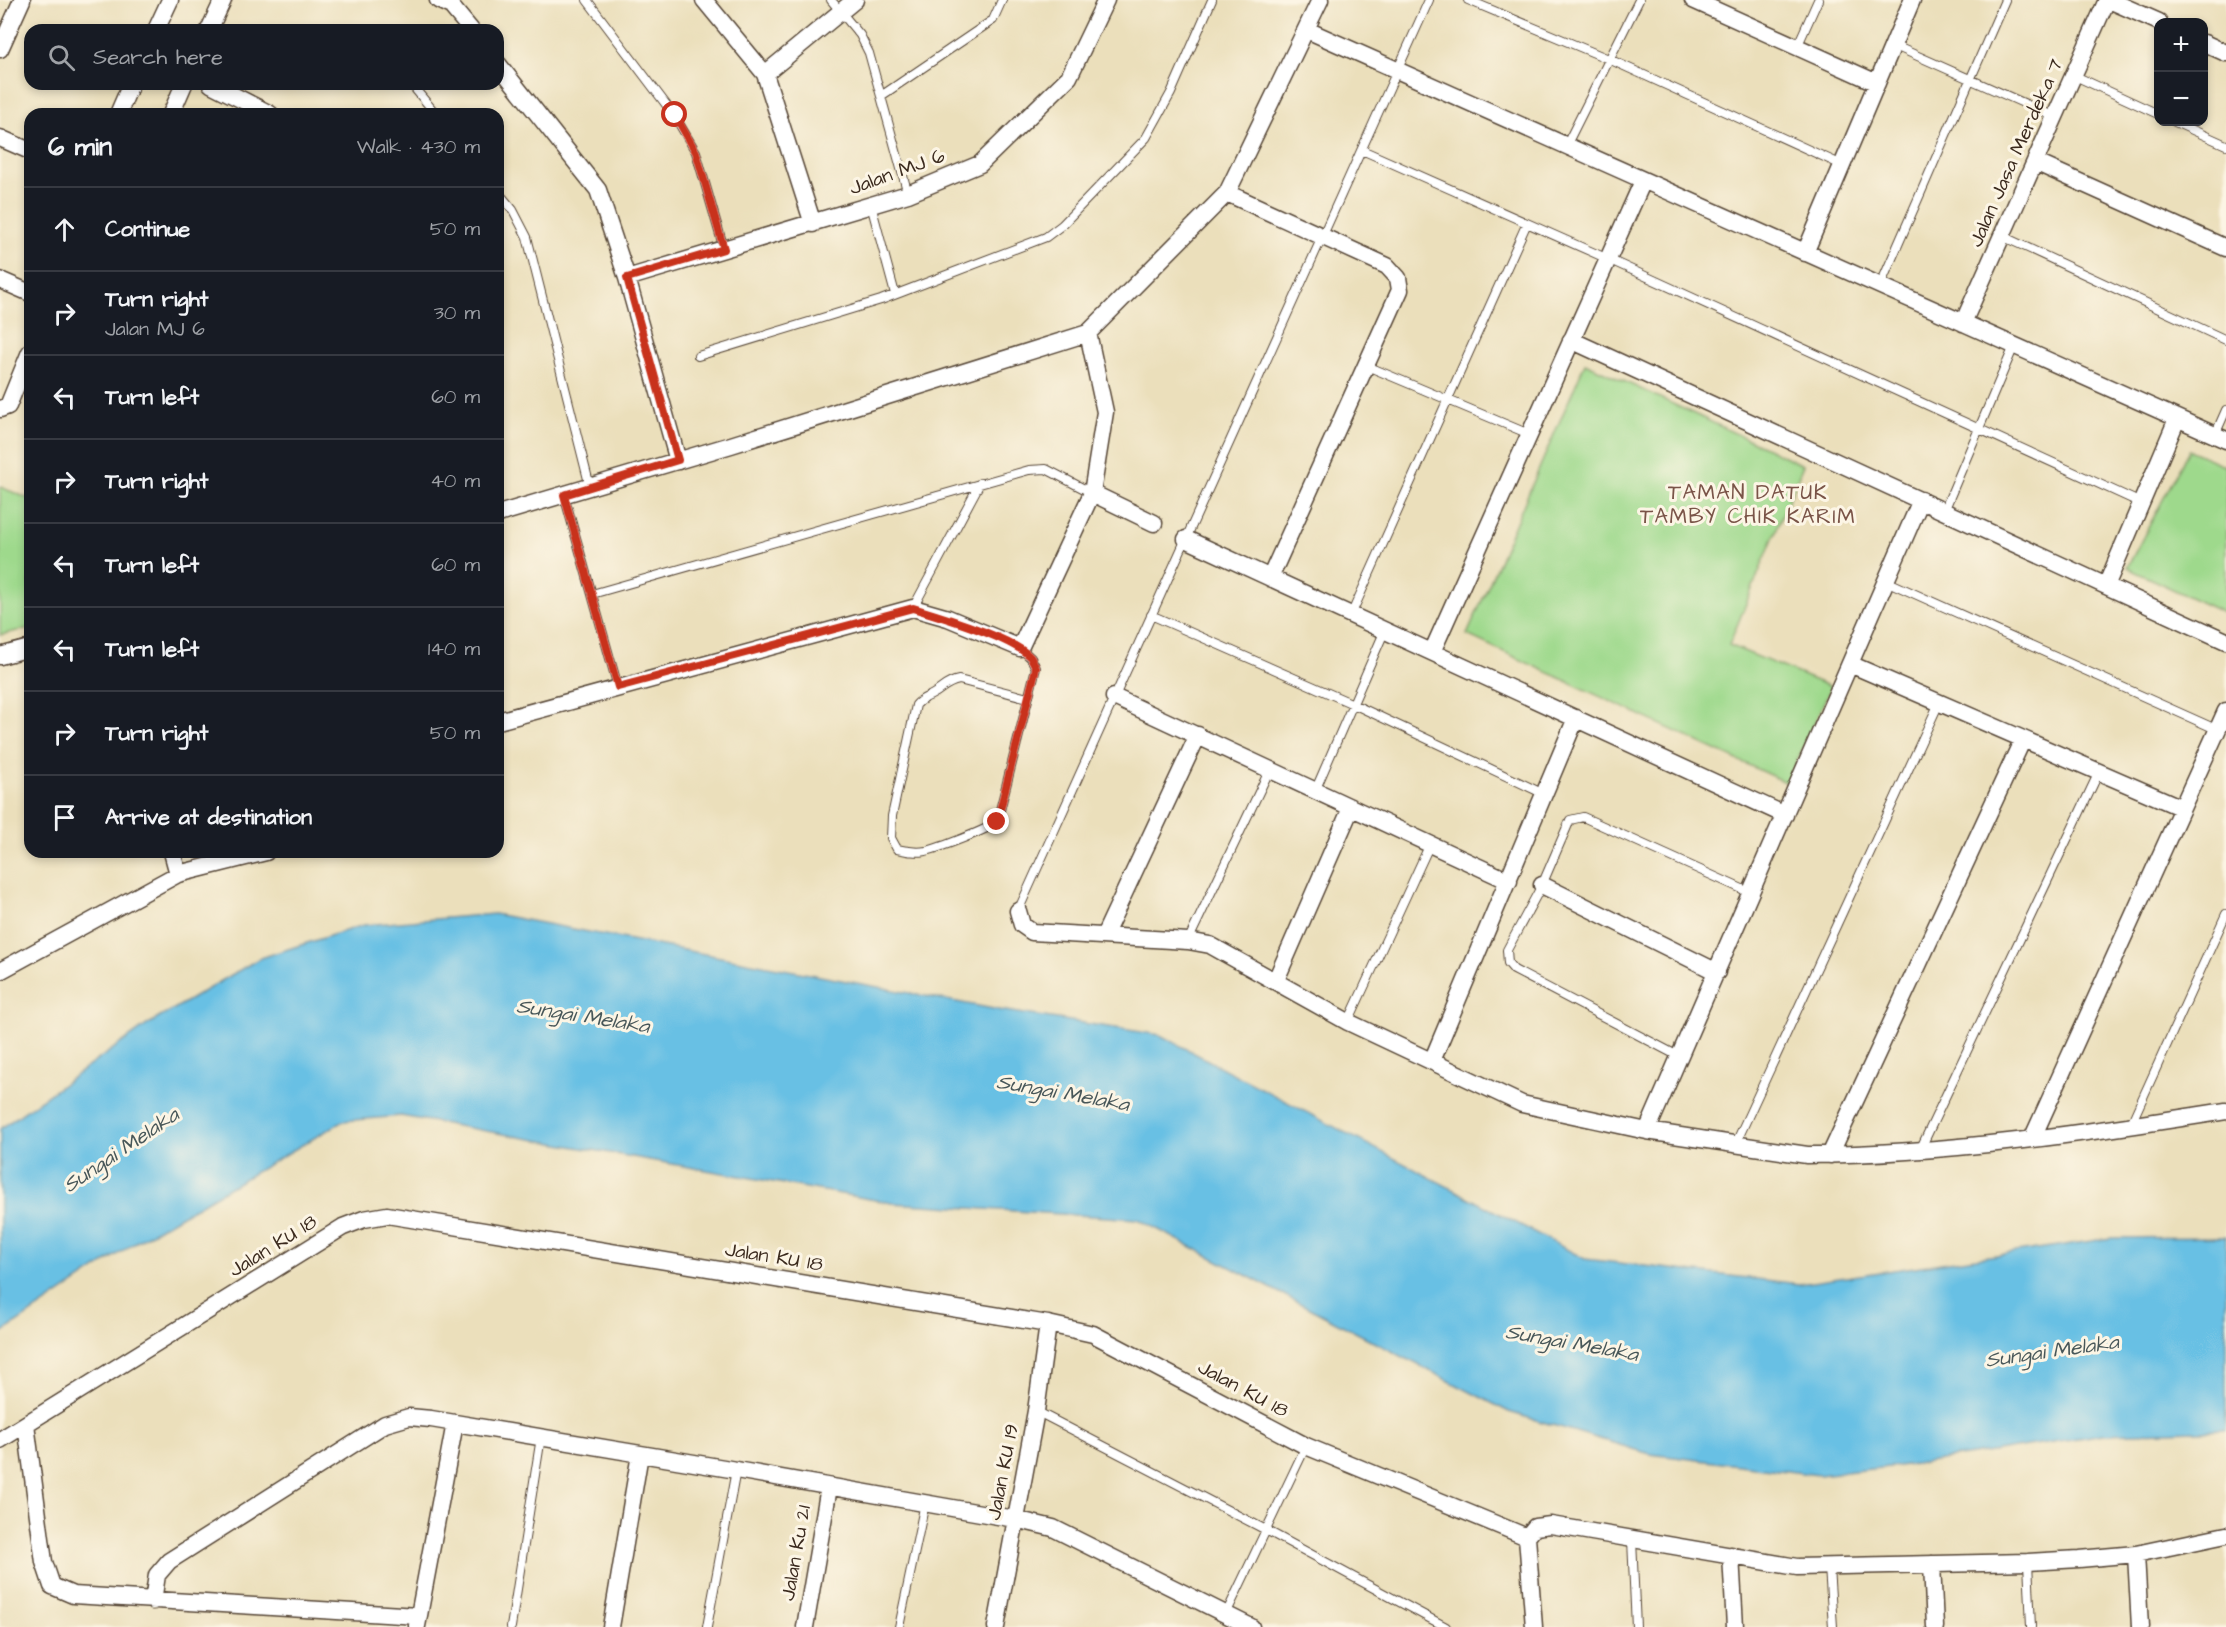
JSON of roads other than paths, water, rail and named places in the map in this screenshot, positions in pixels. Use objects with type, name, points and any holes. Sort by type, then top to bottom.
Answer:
[{"type":"street","points":[[0,49],[22,0]]},
{"type":"street","points":[[159,24],[170,0]]},
{"type":"street","points":[[212,24],[223,0]]},
{"type":"street","points":[[438,0],[452,6],[466,24]]},
{"type":"street","points":[[704,0],[765,74],[813,224]]},
{"type":"street","points":[[765,74],[836,6],[855,0]]},
{"type":"street","name":"Jalan MJ 6","points":[[627,278],[908,194],[980,164],[1069,77],[1106,0]]},
{"type":"street","points":[[504,511],[590,488],[1088,333],[1227,193],[1320,0]]},
{"type":"street","points":[[1693,0],[1717,5],[1797,47],[1877,83]]},
{"type":"street","points":[[1805,253],[1912,0]]},
{"type":"street","points":[[2108,0],[2154,20]]},
{"type":"street","name":"Jalan Jasa Merdeka 7","points":[[1963,323],[2108,0]]},
{"type":"street","points":[[1307,30],[2220,438]]},
{"type":"street","points":[[2208,45],[2226,53]]},
{"type":"street","points":[[504,72],[598,190],[627,278],[678,460]]},
{"type":"street","points":[[121,108],[128,90]]},
{"type":"street","points":[[174,108],[181,90]]},
{"type":"street","points":[[223,90],[258,108]]},
{"type":"street","points":[[0,138],[24,148]]},
{"type":"street","points":[[2035,162],[2226,248]]},
{"type":"street","points":[[1432,652],[1643,181]]},
{"type":"street","points":[[1227,193],[1387,266],[1398,278],[1400,290],[1270,578]]},
{"type":"street","points":[[0,280],[24,290]]},
{"type":"street","points":[[504,719],[913,608],[948,618],[1020,648],[1092,493],[1105,412],[1088,333]]},
{"type":"street","points":[[1571,340],[2226,641]]},
{"type":"street","points":[[0,410],[8,406],[24,367]]},
{"type":"street","points":[[2106,586],[2177,419]]},
{"type":"street","points":[[1092,493],[1154,523]]},
{"type":"street","points":[[1647,1131],[1921,501]]},
{"type":"street","points":[[1186,539],[1785,815]]},
{"type":"street","points":[[0,656],[24,650]]},
{"type":"street","points":[[1850,664],[2182,808]]},
{"type":"street","points":[[1114,697],[1509,881]]},
{"type":"street","points":[[2032,1139],[2226,711]]},
{"type":"street","points":[[1432,1061],[1576,718]]},
{"type":"street","points":[[1104,936],[1198,735]]},
{"type":"street","points":[[1830,1155],[2023,739]]},
{"type":"street","points":[[1276,980],[1351,808]]},
{"type":"street","points":[[173,858],[178,874]]},
{"type":"street","points":[[1,967],[178,874],[242,858]]},
{"type":"street","points":[[1542,885],[1717,972]]},
{"type":"street","points":[[1018,911],[1022,925],[1032,932],[1188,941],[1210,945],[1348,1022],[1522,1104],[1647,1131],[1807,1155],[1830,1155],[1920,1150],[2032,1139],[2226,1111]]},
{"type":"street","name":"Jalan KU 18","points":[[0,1440],[343,1227],[364,1219],[387,1215],[1048,1324],[1093,1334],[1306,1446],[1527,1537]]},
{"type":"street","name":"Jalan KU 19","points":[[996,1627],[1036,1411],[1048,1324]]},
{"type":"street","points":[[153,1601],[157,1575],[170,1561],[385,1424],[409,1418],[455,1423],[736,1470],[1053,1528],[1251,1627]]},
{"type":"street","points":[[26,1424],[44,1562],[52,1586],[73,1595],[418,1622],[455,1423]]},
{"type":"street","points":[[611,1627],[640,1454]]},
{"type":"street","name":"Jalan Ku 21","points":[[805,1627],[829,1487]]},
{"type":"street","points":[[1534,1627],[1527,1537],[1535,1527],[1551,1526],[1797,1567],[2028,1562],[2136,1554],[2226,1535]]},
{"type":"street","points":[[2136,1554],[2140,1627]]},
{"type":"street","points":[[1731,1555],[1735,1627]]},
{"type":"street","points":[[1932,1564],[1935,1627]]},
{"type":"lane","points":[[587,0],[687,134],[696,152],[724,249]]},
{"type":"lane","points":[[881,96],[993,20],[1002,0]]},
{"type":"lane","points":[[698,356],[895,294],[1046,237],[1062,225],[1146,138],[1171,93],[1212,0]]},
{"type":"lane","points":[[1018,911],[1429,0]]},
{"type":"lane","points":[[1468,0],[1611,60],[1842,165]]},
{"type":"lane","points":[[1566,146],[1639,0]]},
{"type":"lane","points":[[1797,47],[1818,0]]},
{"type":"lane","points":[[1880,286],[2005,0]]},
{"type":"lane","points":[[836,6],[865,43],[908,194]]},
{"type":"lane","points":[[1893,45],[2055,117]]},
{"type":"lane","points":[[2073,75],[2154,112]]},
{"type":"lane","points":[[416,90],[431,108]]},
{"type":"lane","points":[[2184,126],[2226,145]]},
{"type":"lane","points":[[1362,150],[1608,259],[2141,503]]},
{"type":"lane","points":[[504,200],[517,217],[527,237],[590,488]]},
{"type":"lane","points":[[871,205],[895,294]]},
{"type":"lane","points":[[1351,615],[1527,223]]},
{"type":"lane","points":[[2002,236],[2226,340]]},
{"type":"lane","points":[[1944,511],[2014,346]]},
{"type":"lane","points":[[1366,366],[1529,434]]},
{"type":"lane","points":[[2220,438],[2226,410]]},
{"type":"lane","points":[[592,594],[1029,470],[1046,469],[1092,493]]},
{"type":"lane","points":[[913,608],[980,483]]},
{"type":"lane","points":[[564,495],[618,687]]},
{"type":"lane","points":[[1886,581],[2218,729]]},
{"type":"lane","points":[[1151,615],[1353,704],[1545,795]]},
{"type":"lane","points":[[1316,791],[1385,630]]},
{"type":"lane","points":[[1020,648],[1031,657],[1036,668],[997,822],[988,829],[927,851],[910,852],[897,849],[891,838],[892,816],[916,705],[923,697],[933,694],[948,682],[959,680],[1028,698]]},
{"type":"lane","points":[[1735,1145],[1939,703]]},
{"type":"lane","points":[[1188,941],[1270,769]]},
{"type":"lane","points":[[1920,1150],[2098,772]]},
{"type":"lane","points":[[1680,1057],[1514,970],[1508,963],[1507,950],[1542,885],[1570,819],[1583,817],[1751,893]]},
{"type":"lane","points":[[1348,1022],[1430,844]]},
{"type":"lane","points":[[2130,1126],[2226,914]]},
{"type":"lane","points":[[1036,1411],[1266,1530],[1446,1627]]},
{"type":"lane","points":[[511,1627],[541,1437]]},
{"type":"lane","points":[[1226,1614],[1306,1446]]},
{"type":"lane","points":[[707,1627],[736,1470]]},
{"type":"lane","points":[[899,1627],[926,1503]]},
{"type":"lane","points":[[1632,1540],[1636,1627]]},
{"type":"lane","points":[[2028,1562],[2031,1627]]},
{"type":"lane","points":[[1829,1567],[1833,1627]]},
{"type":"water","name":"Sungai Melaka","points":[[494,914],[999,1010],[1160,1035],[1585,1259],[1799,1284],[2112,1238],[2226,1237],[2226,1430],[2103,1434],[1915,1464],[1819,1475],[1650,1454],[1509,1412],[1138,1219],[892,1203],[401,1116],[343,1121],[136,1242],[0,1334],[0,1129],[147,1025],[260,958],[364,925]]},
{"type":"district","name":"TAMAN DATUK TAMBY CHIK KARIM","points":[[1748,504]]}]
